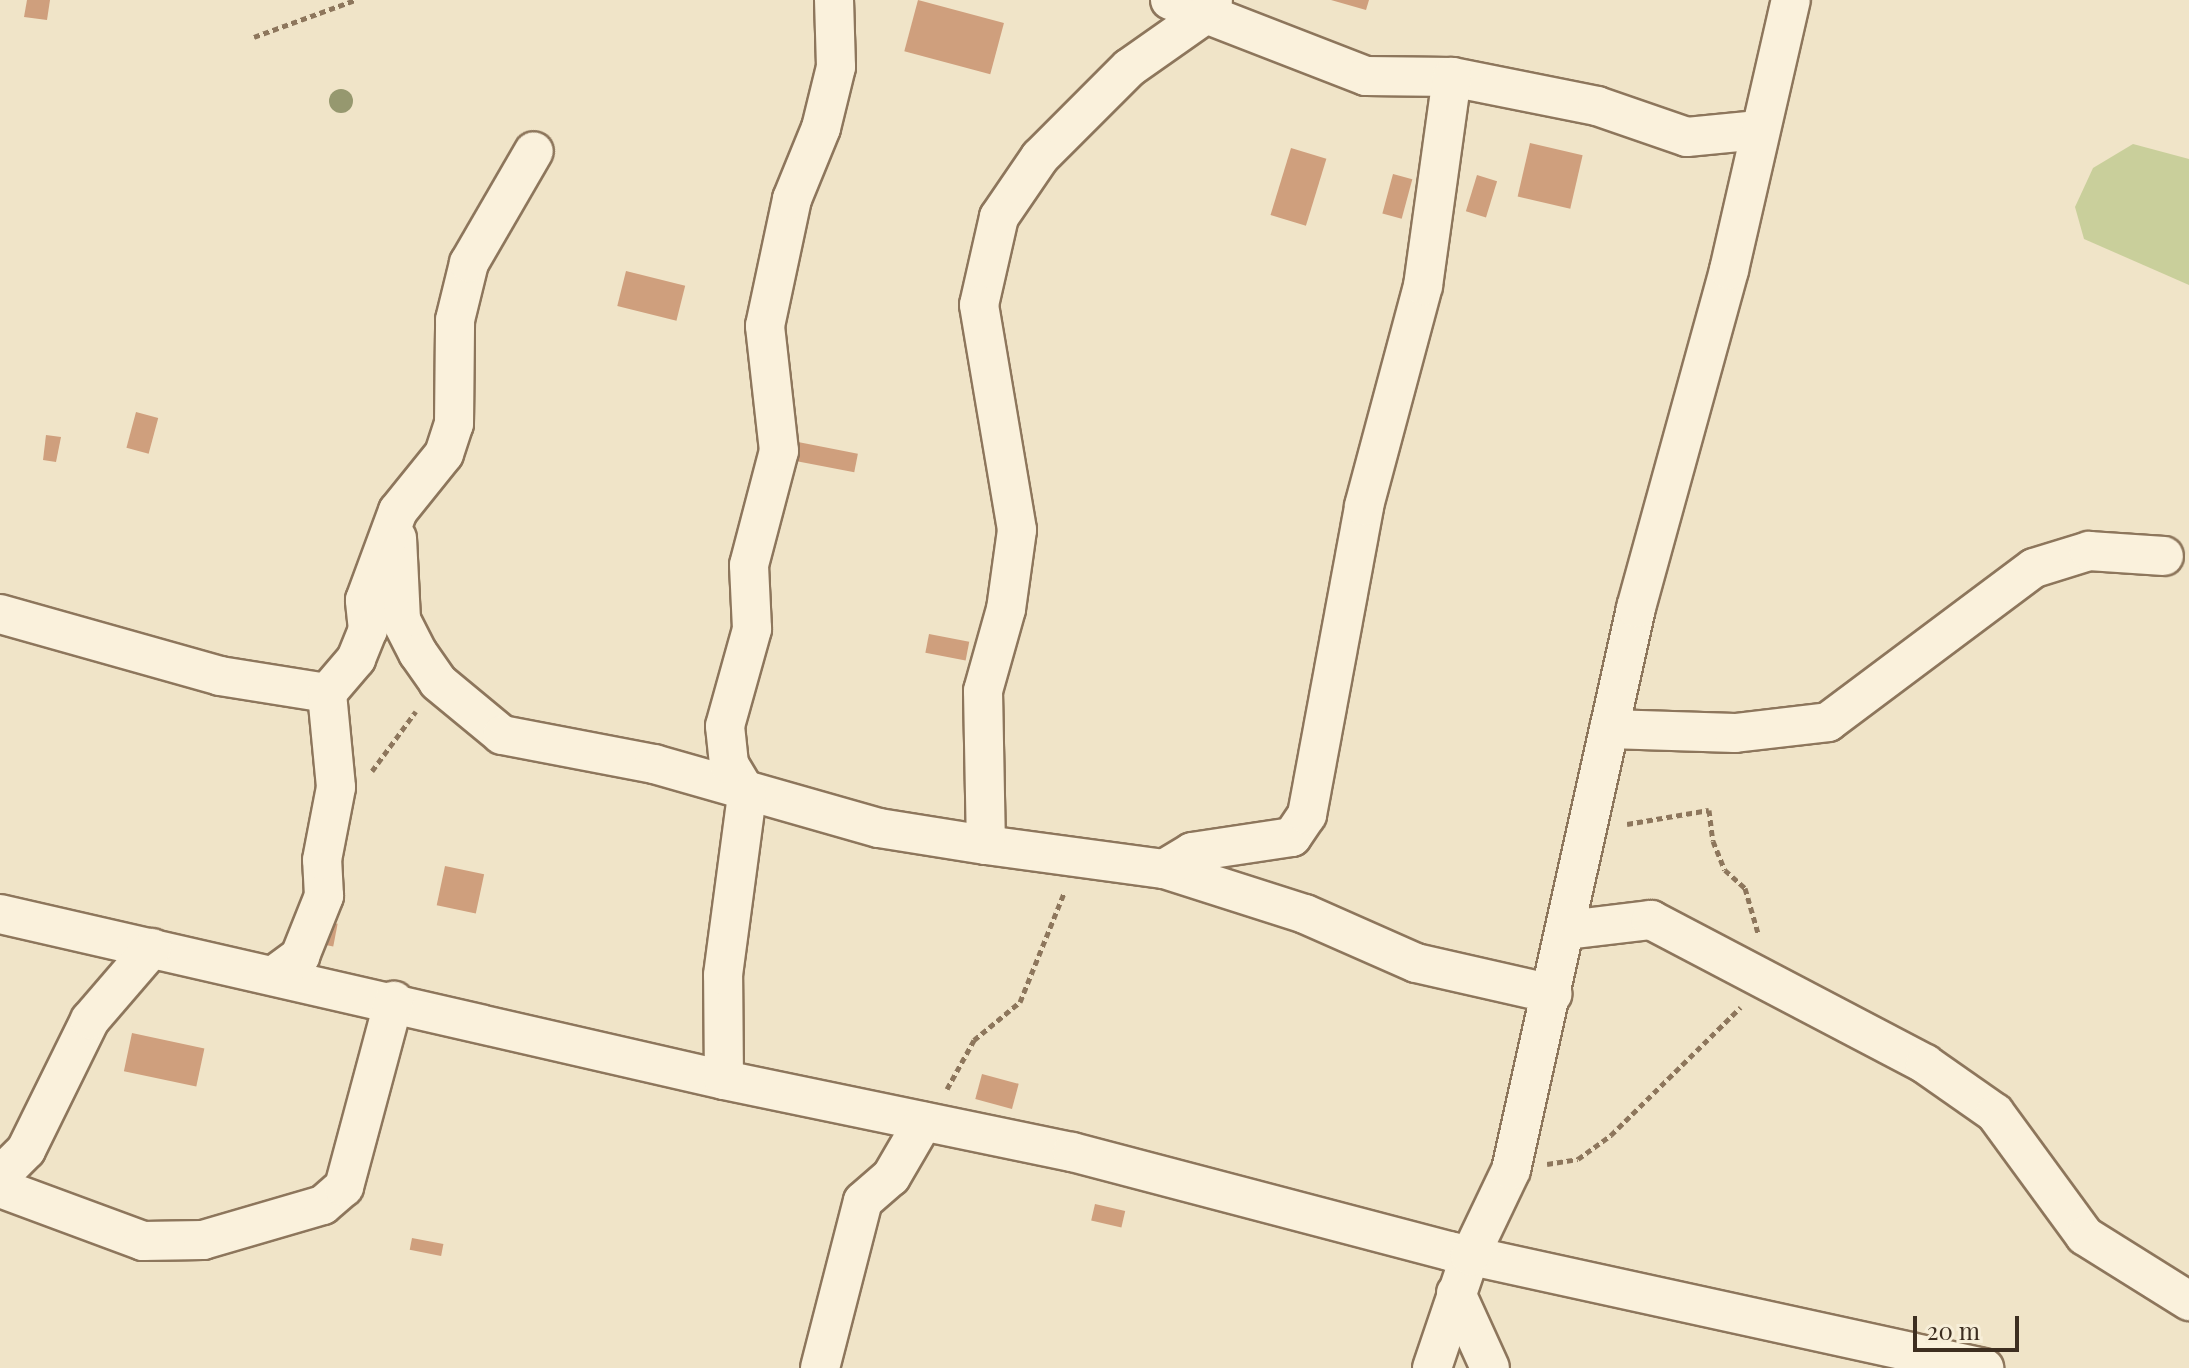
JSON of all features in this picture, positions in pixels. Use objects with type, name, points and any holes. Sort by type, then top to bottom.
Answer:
[{"type":"street","points":[[724,1080],[723,975],[747,794],[729,764],[725,726],[752,629],[749,565],[779,451],[765,326],[792,199],[821,128],[836,67],[834,0]]},
{"type":"street","points":[[1432,1368],[1470,1256],[1511,1170],[1553,994],[1609,729],[1791,0]]},
{"type":"street","points":[[986,845],[983,691],[1006,609],[1017,530],[979,305],[999,217],[1040,157],[1195,5],[1366,76],[1452,77],[1597,106],[1659,132],[1720,139],[1759,130]]},
{"type":"street","points":[[1164,869],[1192,852],[1292,837],[1307,815],[1364,506],[1423,286],[1452,77]]},
{"type":"street","points":[[277,973],[291,966],[313,934],[333,823],[327,693],[356,659],[368,630],[365,600],[394,519],[444,454],[454,424],[455,320],[469,263],[534,151]]},
{"type":"street","points":[[394,519],[401,620],[438,682],[502,735],[654,764],[747,794],[909,835],[1164,869],[1305,914],[1416,963],[1553,994]]},
{"type":"street","points":[[1609,729],[1735,733],[1828,722],[2034,568],[2089,551],[2164,556]]},
{"type":"street","points":[[0,614],[220,676],[327,693]]},
{"type":"street","points":[[0,914],[277,973],[724,1080],[1072,1152],[1470,1256],[1984,1368]]},
{"type":"street","points":[[1567,930],[1651,920],[1973,1095],[2023,1146],[2085,1236],[2189,1301]]},
{"type":"street","points":[[0,1176],[26,1150],[90,1020],[152,948]]},
{"type":"street","points":[[0,1188],[143,1241],[203,1240],[323,1205],[344,1187],[394,1001]]},
{"type":"street","points":[[820,1368],[863,1201],[891,1177],[923,1122]]},
{"type":"street","points":[[1456,1293],[1490,1368]]},
{"type":"path","points":[[254,37],[355,0]]},
{"type":"path","points":[[333,823],[438,682]]},
{"type":"path","points":[[1511,1170],[1578,1159],[1600,1143],[1767,981],[1778,965],[1752,922],[1745,888],[1725,870],[1709,810],[1640,817],[1585,841]]},
{"type":"path","points":[[923,1122],[974,1040],[1020,1002],[1083,857]]},
{"type":"green space","points":[[2133,144],[2189,159],[2189,285],[2084,239],[2075,207],[2093,168]]},
{"type":"building","points":[[27,0],[50,0],[47,20],[24,17]]},
{"type":"building","points":[[918,0],[1004,23],[990,74],[904,51]]},
{"type":"building","points":[[1331,0],[1369,0],[1366,10]]},
{"type":"building","points":[[1530,143],[1583,155],[1570,209],[1518,197]]},
{"type":"building","points":[[1291,148],[1326,159],[1306,226],[1271,215]]},
{"type":"building","points":[[1393,174],[1412,179],[1402,219],[1382,214]]},
{"type":"building","points":[[1477,175],[1497,181],[1486,217],[1466,211]]},
{"type":"building","points":[[626,271],[685,286],[676,321],[617,306]]},
{"type":"building","points":[[136,412],[158,418],[149,454],[126,448]]},
{"type":"building","points":[[46,435],[61,437],[56,462],[43,460]]},
{"type":"building","points":[[798,442],[858,454],[854,472],[794,461]]},
{"type":"building","points":[[929,634],[969,642],[966,660],[925,653]]},
{"type":"building","points":[[445,866],[484,874],[476,913],[437,905]]},
{"type":"building","points":[[318,920],[338,924],[333,946],[314,943]]},
{"type":"building","points":[[132,1033],[204,1048],[196,1087],[124,1071]]},
{"type":"building","points":[[982,1074],[1019,1084],[1012,1109],[975,1099]]},
{"type":"building","points":[[1095,1204],[1125,1211],[1121,1228],[1091,1221]]},
{"type":"building","points":[[412,1238],[443,1244],[441,1256],[410,1250]]}]
